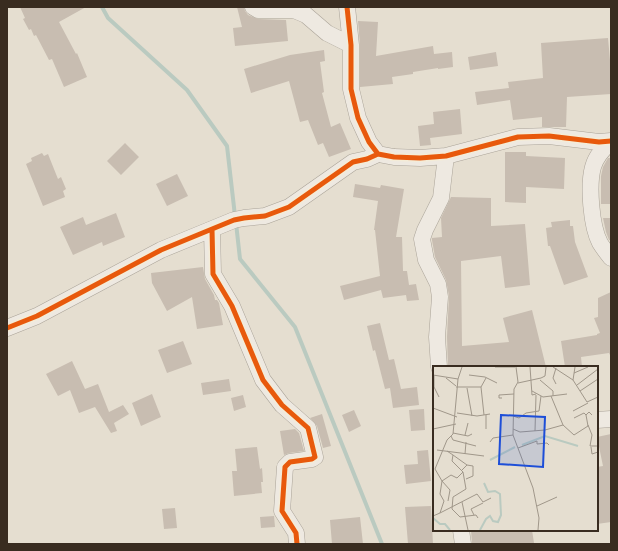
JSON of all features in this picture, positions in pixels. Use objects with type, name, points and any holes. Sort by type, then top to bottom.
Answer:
[{"type":"street","points":[[254,7],[258,10],[294,10],[306,15],[327,33],[351,46]]},
{"type":"street","points":[[347,7],[351,46],[351,89],[358,118],[369,142],[378,154]]},
{"type":"street","points":[[7,328],[37,316],[161,250],[234,220],[265,216],[288,207],[354,162],[367,160],[378,154],[400,158],[446,156],[518,137],[549,136],[598,142],[611,141]]},
{"type":"street","points":[[611,141],[601,151],[593,167],[591,188],[593,219],[599,242],[611,258]]},
{"type":"street","points":[[439,366],[437,337],[440,297],[438,284],[426,260],[422,240],[425,230],[441,198],[446,156]]},
{"type":"street","points":[[212,229],[213,274],[232,306],[263,380],[282,405],[308,428],[315,457],[312,459],[290,462],[285,468],[282,511],[296,533],[297,544]]},
{"type":"street","points":[[598,420],[611,420]]},
{"type":"building","points":[[20,7],[86,7],[59,22],[76,54],[77,53],[87,77],[64,87],[52,59],[49,60],[36,35],[34,36],[31,29],[29,30],[23,19],[25,18]]},
{"type":"building","points":[[237,7],[244,7],[248,15],[258,19],[286,20],[288,41],[235,46],[233,28],[242,27]]},
{"type":"building","points":[[358,21],[378,22],[376,56],[433,46],[434,54],[452,52],[453,67],[413,72],[413,74],[392,77],[393,84],[360,87],[360,45]]},
{"type":"building","points":[[608,38],[611,71],[611,94],[567,97],[566,127],[542,127],[542,117],[513,120],[510,100],[477,105],[475,92],[509,88],[508,82],[543,78],[541,43]]},
{"type":"building","points":[[324,50],[325,61],[320,62],[324,92],[322,93],[331,127],[340,123],[351,149],[329,157],[323,143],[318,145],[308,120],[300,122],[289,81],[251,93],[244,69],[290,55]]},
{"type":"building","points":[[496,52],[498,66],[470,70],[468,57]]},
{"type":"building","points":[[460,109],[462,134],[430,138],[431,145],[420,146],[418,126],[434,124],[433,112]]},
{"type":"building","points":[[125,143],[139,157],[121,175],[107,161]]},
{"type":"building","points":[[505,152],[526,152],[526,156],[565,158],[564,189],[526,187],[526,203],[505,202]]},
{"type":"building","points":[[42,153],[44,156],[48,154],[58,179],[61,177],[66,189],[63,191],[65,197],[43,206],[26,164],[32,161],[31,158]]},
{"type":"building","points":[[608,158],[611,158],[611,204],[601,204],[601,176],[603,167]]},
{"type":"building","points":[[177,174],[188,196],[167,206],[156,184]]},
{"type":"building","points":[[355,184],[380,188],[381,185],[404,189],[396,237],[402,237],[403,271],[407,271],[409,285],[416,284],[419,300],[407,301],[406,295],[383,298],[381,290],[344,300],[340,286],[380,276],[374,230],[378,201],[353,197]]},
{"type":"building","points":[[451,197],[491,198],[491,226],[525,224],[530,285],[505,288],[501,256],[461,261],[462,346],[509,342],[503,318],[532,310],[546,366],[448,366],[447,337],[449,296],[446,280],[435,257],[432,240],[432,238],[442,237],[441,218]]},
{"type":"building","points":[[116,213],[125,237],[103,246],[102,242],[73,255],[60,227],[83,217],[86,225]]},
{"type":"building","points":[[603,218],[611,218],[611,240],[609,240],[606,232]]},
{"type":"building","points":[[570,220],[570,226],[573,226],[575,242],[588,277],[564,285],[550,246],[548,246],[546,228],[552,227],[551,222]]},
{"type":"building","points":[[203,267],[205,279],[214,295],[215,300],[219,303],[223,325],[197,329],[192,297],[167,311],[152,283],[151,273]]},
{"type":"building","points":[[611,292],[611,357],[609,353],[581,357],[582,366],[565,366],[561,341],[597,335],[600,333],[594,318],[598,317],[598,298]]},
{"type":"building","points":[[380,323],[389,360],[394,359],[401,389],[417,387],[419,405],[393,408],[390,388],[385,389],[367,326]]},
{"type":"building","points":[[183,341],[192,364],[167,373],[158,350]]},
{"type":"building","points":[[72,361],[85,389],[98,384],[109,412],[123,405],[129,414],[114,423],[117,431],[111,433],[95,407],[79,413],[70,390],[58,396],[46,374]]},
{"type":"building","points":[[229,379],[231,391],[203,395],[201,383]]},
{"type":"building","points":[[152,394],[161,417],[141,426],[132,403]]},
{"type":"building","points":[[243,395],[246,407],[234,411],[231,398]]},
{"type":"building","points":[[424,409],[425,430],[411,431],[409,410]]},
{"type":"building","points":[[354,410],[361,426],[349,432],[342,415]]},
{"type":"building","points":[[322,414],[331,446],[323,448],[317,426],[310,418]]},
{"type":"building","points":[[295,429],[299,433],[304,451],[284,455],[280,431]]},
{"type":"building","points":[[611,434],[611,522],[598,524],[598,467],[603,466],[598,437]]},
{"type":"building","points":[[257,447],[260,469],[262,468],[262,493],[234,496],[232,471],[237,471],[235,449]]},
{"type":"building","points":[[428,450],[431,481],[406,484],[404,465],[418,464],[417,451]]},
{"type":"building","points":[[431,506],[433,544],[408,544],[405,507]]},
{"type":"building","points":[[175,508],[177,528],[164,529],[162,509]]},
{"type":"building","points":[[274,516],[275,527],[261,528],[260,517]]},
{"type":"building","points":[[360,517],[363,544],[332,544],[330,520]]},
{"type":"building","points":[[471,531],[532,531],[534,543],[522,544],[472,543]]},
{"type":"waterway","points":[[102,7],[108,18],[187,90],[227,146],[235,216]]},
{"type":"waterway","points":[[236,223],[240,259],[295,327],[382,544]]},
{"type":"cycle path","points":[[347,7],[351,45],[351,89],[358,118],[369,142],[378,154],[394,157],[420,158],[446,156],[518,137],[549,136],[599,142],[611,141]]},
{"type":"cycle path","points":[[7,328],[37,316],[161,250],[234,220],[265,216],[289,207],[353,162],[367,159],[378,154]]},
{"type":"cycle path","points":[[212,229],[213,274],[232,306],[263,380],[282,405],[308,428],[315,457],[312,459],[290,462],[285,467],[282,511],[296,533],[297,544]]}]
